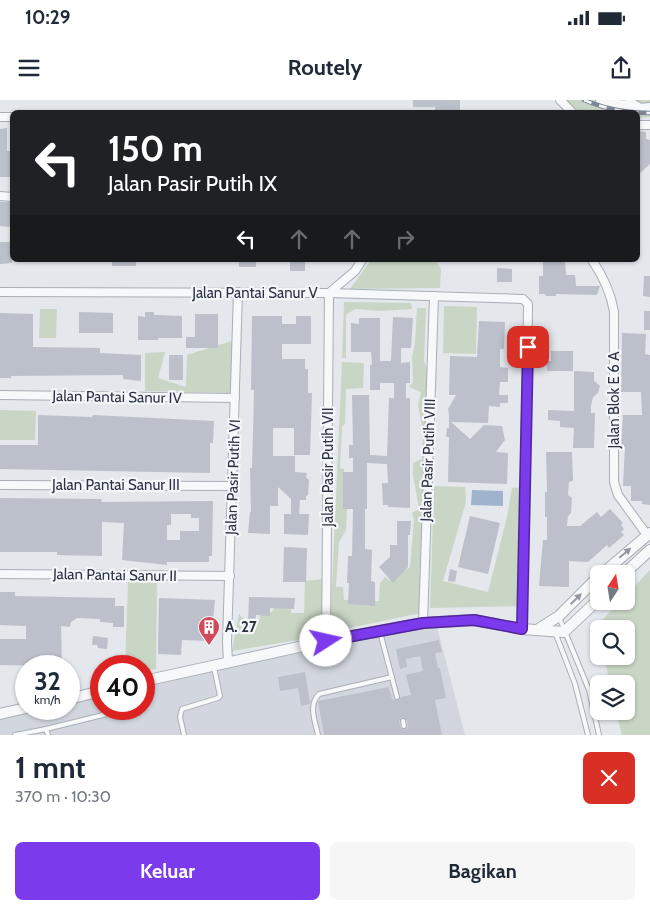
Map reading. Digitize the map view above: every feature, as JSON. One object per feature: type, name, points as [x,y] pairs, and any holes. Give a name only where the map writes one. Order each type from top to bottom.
[{"type":"street","points":[[560,100],[570,110]]},
{"type":"street","points":[[602,100],[619,105],[631,103],[640,108],[650,108]]},
{"type":"street","points":[[329,294],[355,271],[361,262]]},
{"type":"street","name":"Jalan Blok E 6 A","points":[[593,262],[611,296],[614,312],[614,482],[618,494],[649,534]]},
{"type":"street","name":"Jalan Pantai Sanur V","points":[[0,292],[238,292],[523,299],[528,304],[528,308],[522,629]]},
{"type":"street","name":"Jalan Pasir Putih VI","points":[[228,662],[227,641],[238,292]]},
{"type":"street","name":"Jalan Pasir Putih VII","points":[[326,641],[329,294]]},
{"type":"street","name":"Jalan Pasir Putih VIII","points":[[423,623],[434,296]]},
{"type":"street","name":"Jalan Pantai Sanur IV","points":[[0,395],[235,398]]},
{"type":"street","name":"Jalan Pantai Sanur III","points":[[0,484],[232,486]]},
{"type":"street","points":[[613,565],[649,534]]},
{"type":"street","points":[[634,565],[650,550]]},
{"type":"street","name":"Jalan Pantai Sanur II","points":[[0,574],[230,576]]},
{"type":"street","points":[[537,630],[555,618],[590,585]]},
{"type":"street","points":[[155,678],[326,641],[423,623],[474,620],[522,629],[559,632],[590,606]]},
{"type":"street","points":[[0,714],[15,711]]},
{"type":"lane","points":[[555,618],[588,735]]},
{"type":"lane","points":[[555,618],[559,632],[590,690],[599,735]]},
{"type":"lane","points":[[380,632],[397,697]]},
{"type":"lane","points":[[184,735],[180,717],[182,710],[220,696],[213,665]]},
{"type":"lane","points":[[318,735],[312,708],[313,702],[319,694],[392,677]]},
{"type":"lane","points":[[14,735],[90,718]]},
{"type":"lane","points":[[46,728],[48,735]]},
{"type":"shaded area","points":[[436,623],[465,735],[0,735],[0,714],[15,711],[15,720],[80,720],[80,696],[90,694],[90,720],[155,720],[155,679]]},
{"type":"green space","points":[[564,100],[650,100],[650,117],[640,118],[640,110],[576,110]]},
{"type":"green space","points":[[370,262],[437,262],[441,269],[440,288],[350,289]]},
{"type":"green space","points":[[344,302],[411,303],[412,309],[379,311],[355,309],[346,315],[346,358],[342,358]]},
{"type":"green space","points":[[444,306],[477,307],[476,354],[443,353]]},
{"type":"green space","points":[[417,308],[426,308],[424,361],[427,369],[421,613],[330,632],[342,362],[364,363],[363,388],[346,389],[345,424],[342,427],[340,468],[344,469],[344,502],[347,509],[346,530],[339,542],[336,587],[343,587],[344,600],[379,601],[380,583],[385,577],[390,581],[410,567],[414,520],[412,513],[419,509],[413,475],[413,463],[422,459],[423,432],[418,405],[421,392],[409,387],[413,382],[412,357],[415,343]]},
{"type":"green space","points":[[40,309],[57,309],[56,338],[39,338]]},
{"type":"green space","points":[[232,341],[230,393],[145,391],[145,353],[165,352],[158,378],[186,387],[187,355]]},
{"type":"green space","points":[[0,410],[36,411],[35,440],[0,440]]},
{"type":"green space","points":[[434,486],[465,487],[466,502],[443,581],[488,592],[507,517],[512,488],[523,487],[527,606],[430,608]]},
{"type":"green space","points":[[650,570],[650,735],[622,735],[618,720],[635,720],[635,675],[608,675],[606,665],[635,665],[635,620],[603,620],[612,610],[635,610],[635,586]]},
{"type":"green space","points":[[324,579],[323,636],[232,651],[239,614],[251,627],[259,621],[261,612],[272,612],[276,605],[291,605],[291,613],[304,613],[305,581]]},
{"type":"green space","points":[[128,582],[157,582],[156,669],[155,655],[125,655]]},
{"type":"water","points":[[472,490],[503,491],[503,506],[471,505]]},
{"type":"building","points":[[413,100],[460,100],[460,110],[435,110],[435,107],[413,107]]},
{"type":"building","points":[[7,128],[7,151],[10,151],[10,177],[0,177],[0,129]]},
{"type":"building","points":[[640,131],[646,132],[646,139],[650,140],[650,164],[640,173]]},
{"type":"building","points":[[0,202],[10,202],[10,227],[0,226]]},
{"type":"building","points":[[0,242],[10,242],[10,262],[12,263],[0,264]]},
{"type":"building","points":[[112,262],[136,262],[136,266],[112,266]]},
{"type":"building","points":[[239,262],[256,262],[256,267],[239,267]]},
{"type":"building","points":[[290,262],[305,262],[305,271],[290,271]]},
{"type":"building","points":[[543,262],[565,262],[566,275],[575,275],[576,286],[600,286],[597,295],[556,294],[556,296],[546,296],[545,294],[539,294],[539,276],[543,276]]},
{"type":"building","points":[[497,268],[512,269],[512,282],[497,282]]},
{"type":"building","points":[[644,276],[650,276],[650,297],[643,296]]},
{"type":"building","points":[[644,311],[650,311],[650,330],[644,330]]},
{"type":"building","points":[[79,312],[113,313],[113,333],[79,333]]},
{"type":"building","points":[[145,312],[154,312],[154,315],[182,316],[182,338],[138,340],[138,316],[145,317]]},
{"type":"building","points":[[0,313],[33,314],[33,347],[100,348],[100,353],[141,355],[141,381],[123,379],[123,375],[11,376],[11,378],[0,378]]},
{"type":"building","points":[[195,314],[218,314],[218,348],[186,348],[186,337],[195,337]]},
{"type":"building","points":[[252,316],[282,316],[282,324],[296,324],[296,316],[311,316],[311,344],[282,344],[282,359],[305,359],[305,369],[308,369],[308,393],[312,393],[310,455],[294,455],[294,428],[273,428],[273,456],[295,456],[295,472],[307,473],[306,477],[309,480],[308,495],[306,500],[300,500],[299,514],[309,514],[308,535],[284,534],[284,514],[291,514],[291,499],[278,487],[278,506],[270,506],[270,534],[248,533],[251,512],[250,468],[252,468],[254,390],[251,390]]},
{"type":"building","points":[[393,317],[413,318],[411,348],[401,348],[401,363],[410,362],[410,383],[406,383],[406,398],[410,398],[410,508],[383,505],[382,483],[388,483],[387,464],[367,463],[365,549],[372,550],[371,581],[375,582],[375,606],[348,604],[348,556],[352,556],[353,509],[343,509],[343,472],[353,472],[353,458],[349,458],[349,445],[353,445],[352,395],[369,395],[370,455],[387,456],[389,398],[394,398],[394,383],[380,383],[380,390],[370,390],[371,352],[351,352],[351,323],[359,324],[359,318],[380,318],[380,361],[391,361]]},
{"type":"building","points":[[479,321],[505,322],[504,349],[500,349],[500,367],[508,368],[508,382],[500,382],[499,395],[508,395],[508,403],[500,403],[500,407],[489,406],[488,423],[451,422],[470,439],[484,425],[502,426],[505,440],[496,452],[508,453],[507,484],[448,482],[449,437],[446,437],[447,428],[449,428],[448,409],[456,395],[449,395],[450,356],[477,357]]},
{"type":"building","points":[[622,333],[646,334],[645,354],[650,355],[650,505],[642,504],[642,501],[631,501],[631,486],[623,486],[625,447],[621,447],[623,415],[642,415],[641,392],[621,392]]},
{"type":"building","points":[[551,351],[573,351],[573,371],[547,371],[547,361],[551,361]]},
{"type":"building","points":[[169,355],[183,355],[183,380],[169,380]]},
{"type":"building","points":[[574,371],[594,372],[594,381],[600,386],[598,393],[593,397],[591,406],[591,413],[595,413],[594,448],[573,448],[574,428],[560,427],[560,421],[548,420],[548,410],[574,411]]},
{"type":"building","points":[[38,415],[92,417],[93,415],[214,421],[213,443],[210,443],[210,473],[0,469],[0,445],[38,445]]},
{"type":"building","points":[[546,452],[572,452],[573,481],[569,482],[568,495],[572,498],[571,513],[568,516],[567,526],[580,526],[597,512],[601,517],[610,509],[623,523],[621,525],[624,529],[621,532],[624,535],[609,548],[607,545],[588,562],[569,561],[569,587],[539,586],[543,540],[547,540],[547,517],[545,517],[545,492],[547,492]]},
{"type":"building","points":[[0,498],[102,499],[101,502],[213,501],[212,556],[209,556],[209,562],[167,562],[167,565],[122,560],[124,523],[102,522],[102,556],[57,555],[57,552],[0,552]],"holes":[[[171,514],[191,514],[191,518],[199,518],[199,531],[180,531],[180,540],[167,540],[167,525],[171,525]]]},
{"type":"building","points":[[470,516],[500,523],[488,574],[458,567]]},
{"type":"building","points":[[397,521],[411,521],[410,535],[408,535],[408,567],[393,583],[379,567],[390,557],[390,545],[397,545]]},
{"type":"building","points":[[284,547],[307,548],[306,582],[283,582]]},
{"type":"building","points":[[450,569],[457,571],[455,582],[448,581]]},
{"type":"building","points":[[0,592],[15,592],[15,596],[115,598],[115,606],[124,606],[124,627],[113,627],[113,623],[100,622],[100,619],[77,618],[71,622],[70,627],[61,626],[62,655],[15,655],[15,665],[0,665],[0,639],[26,639],[26,626],[0,625]]},
{"type":"building","points":[[249,597],[295,598],[294,609],[270,608],[270,616],[256,615],[255,626],[250,628],[248,624]]},
{"type":"building","points":[[159,598],[215,600],[212,631],[204,633],[209,641],[182,640],[181,655],[158,654]]},
{"type":"building","points":[[93,636],[108,638],[107,649],[92,645]]},
{"type":"building","points":[[439,640],[442,652],[435,653],[446,698],[435,700],[442,735],[324,735],[318,701],[389,687],[392,699],[399,700],[401,697],[411,695],[406,675],[423,671],[420,656],[406,659],[407,667],[400,669],[396,649]],"holes":[[[402,717],[407,720],[408,727],[405,730],[400,727],[399,720]]]},
{"type":"building","points":[[305,672],[310,704],[301,706],[298,688],[280,691],[278,677]]},
{"type":"railway","points":[[584,100],[617,110]]},
{"type":"railway","points":[[640,112],[650,113]]},
{"type":"place","name":"A. 27","points":[[209,646]]},
{"type":"route","points":[[326,641],[423,623],[474,620],[522,629],[528,347]]}]
